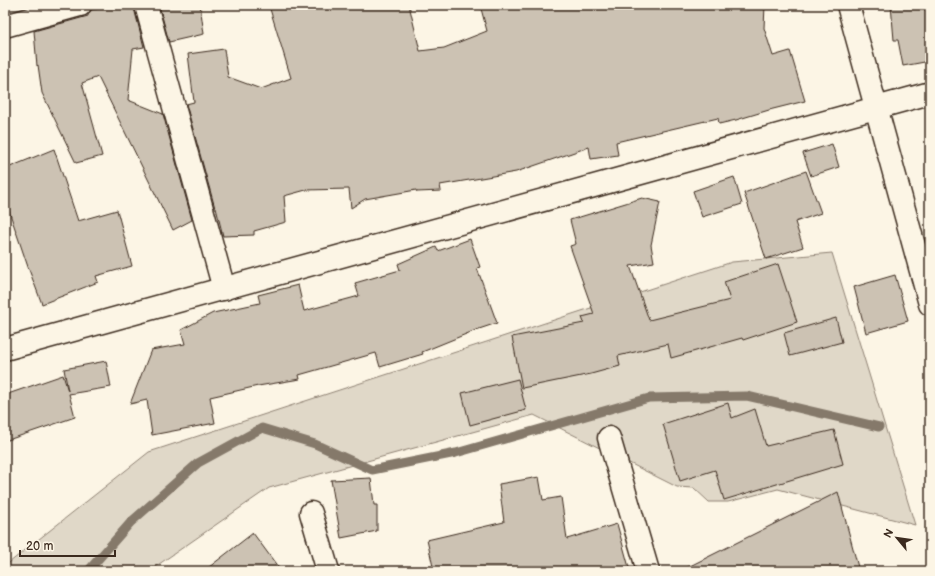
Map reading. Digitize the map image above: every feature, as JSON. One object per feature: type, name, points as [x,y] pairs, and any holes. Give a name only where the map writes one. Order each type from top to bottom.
[{"type":"street","points":[[5,26],[80,5]]},
{"type":"street","points":[[146,5],[224,289]]},
{"type":"street","points":[[848,5],[875,108],[930,304]]},
{"type":"street","points":[[5,349],[930,93]]},
{"type":"street","points":[[609,438],[648,571]]},
{"type":"street","points":[[311,513],[328,571]]},
{"type":"shaded area","points":[[832,253],[915,525],[778,489],[728,502],[709,502],[694,488],[677,487],[534,415],[269,488],[149,571],[5,571],[5,566],[149,452],[732,262]]},
{"type":"building","points":[[115,5],[134,5],[144,47],[133,49],[128,100],[163,114],[192,220],[173,230],[98,77],[82,83],[102,156],[76,163],[42,93],[38,65],[37,66],[34,31],[88,16],[91,10]]},
{"type":"building","points":[[159,5],[200,5],[204,34],[169,42]]},
{"type":"building","points":[[296,5],[409,5],[420,51],[444,48],[487,31],[480,5],[765,5],[764,28],[773,56],[790,51],[805,101],[719,124],[718,118],[616,142],[618,155],[591,159],[589,147],[516,172],[440,185],[441,191],[417,192],[416,190],[365,199],[351,208],[349,189],[306,190],[284,196],[286,222],[254,231],[254,235],[223,236],[186,104],[194,102],[188,54],[224,49],[228,77],[261,89],[291,78],[270,9]]},
{"type":"building","points":[[891,5],[930,5],[930,61],[903,66],[898,40],[894,40]]},
{"type":"building","points":[[832,144],[839,167],[811,176],[803,153]]},
{"type":"building","points":[[54,149],[78,221],[117,210],[132,266],[96,276],[98,282],[42,304],[5,199],[5,169]]},
{"type":"building","points":[[806,171],[821,213],[795,222],[803,247],[766,259],[744,193]]},
{"type":"building","points":[[734,177],[742,204],[702,217],[693,191]]},
{"type":"building","points":[[642,198],[660,202],[651,245],[654,262],[630,266],[649,320],[730,300],[724,282],[778,264],[797,322],[743,340],[742,338],[671,358],[668,344],[618,356],[620,366],[591,374],[522,388],[512,337],[584,323],[582,317],[594,314],[570,246],[576,244],[570,220]]},
{"type":"building","points":[[470,239],[480,267],[477,268],[497,323],[422,352],[423,354],[380,367],[376,353],[299,375],[300,379],[258,386],[210,397],[215,423],[152,435],[147,400],[130,404],[151,350],[185,344],[181,330],[213,313],[260,303],[258,295],[298,285],[304,311],[359,296],[355,283],[400,270],[398,264],[436,247],[438,251]]},
{"type":"building","points":[[895,275],[908,321],[866,333],[854,287]]},
{"type":"building","points":[[836,318],[842,342],[790,356],[784,333]]},
{"type":"building","points":[[106,361],[111,387],[69,394],[75,417],[5,441],[5,395],[63,375],[68,391],[64,369]]},
{"type":"building","points":[[518,379],[526,410],[470,425],[462,393]]},
{"type":"building","points":[[728,403],[732,418],[755,409],[766,446],[834,430],[843,464],[724,500],[715,470],[680,481],[663,424]]},
{"type":"building","points":[[539,477],[543,500],[561,497],[567,539],[617,524],[630,571],[434,571],[427,540],[504,522],[499,484]]},
{"type":"building","points":[[371,478],[374,505],[377,505],[377,531],[341,538],[331,480]]},
{"type":"building","points":[[838,492],[859,571],[680,571]]},
{"type":"building","points":[[253,533],[281,571],[204,571]]},
{"type":"waterway","points":[[88,571],[131,522],[198,463],[262,428],[315,444],[372,470],[456,453],[649,398],[747,396],[879,427]]}]
